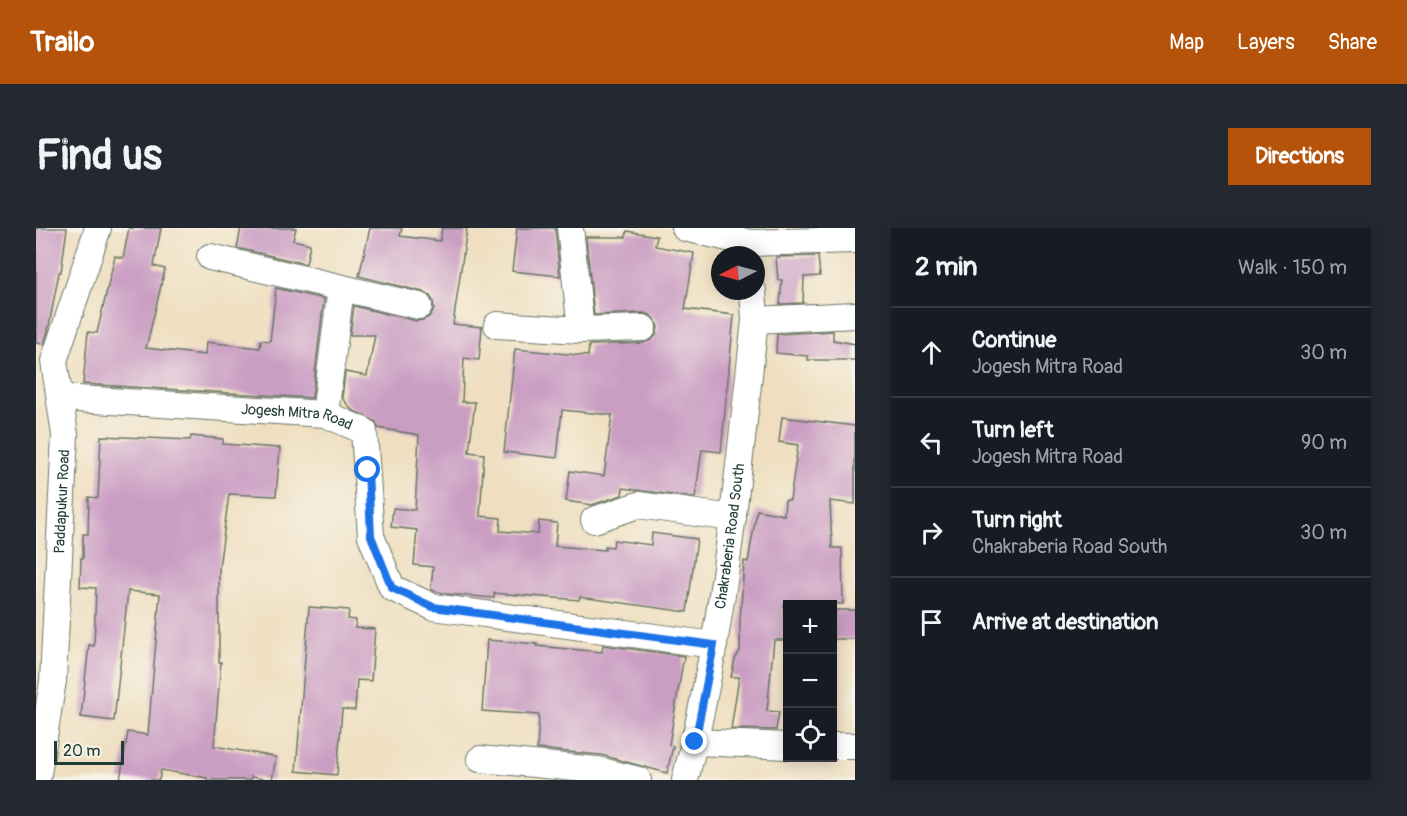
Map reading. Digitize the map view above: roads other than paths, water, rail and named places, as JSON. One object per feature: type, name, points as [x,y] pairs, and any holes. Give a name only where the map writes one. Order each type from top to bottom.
[{"type":"street","name":"Paddapukur Road","points":[[37,780],[39,750],[53,681],[65,435],[54,361],[98,228]]},
{"type":"street","points":[[570,228],[581,330]]},
{"type":"street","points":[[685,228],[750,242],[855,240]]},
{"type":"street","points":[[210,257],[418,306]]},
{"type":"street","points":[[325,414],[340,288]]},
{"type":"street","name":"Chakraberia Road South","points":[[685,780],[714,645],[733,518],[754,320],[753,300]]},
{"type":"street","points":[[754,320],[855,315]]},
{"type":"street","points":[[497,325],[581,330],[643,328]]},
{"type":"street","name":"Jogesh Mitra Road","points":[[61,398],[325,414],[364,431],[371,536],[392,588],[433,607],[714,645]]},
{"type":"street","points":[[594,520],[638,505],[733,518]]},
{"type":"street","points":[[695,742],[783,746]]},
{"type":"street","points":[[837,746],[855,746]]},
{"type":"street","points":[[480,759],[597,770],[638,780]]}]
